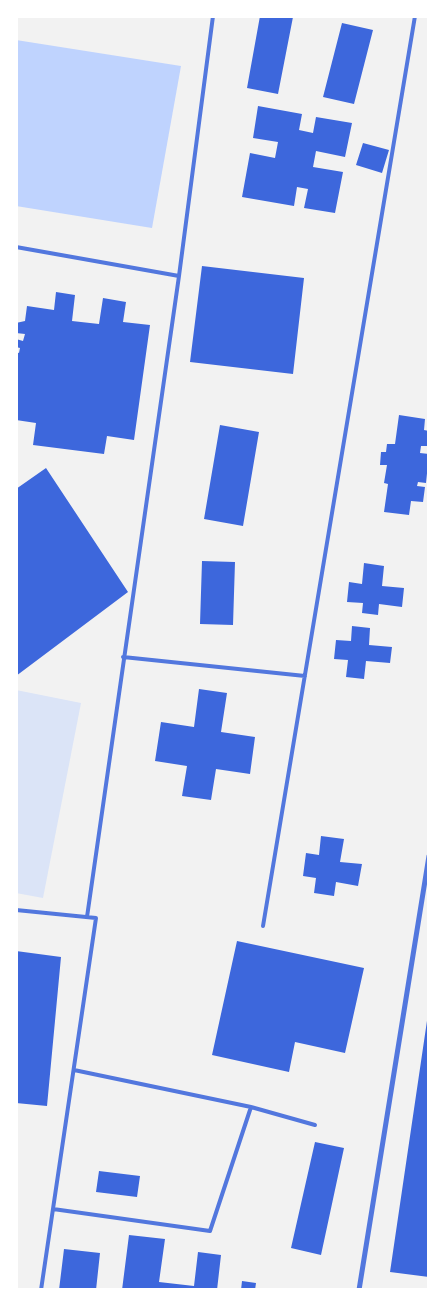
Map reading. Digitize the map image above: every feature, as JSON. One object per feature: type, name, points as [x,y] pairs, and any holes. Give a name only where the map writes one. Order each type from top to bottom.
[{"type":"street","points":[[359,1290],[429,856]]},
{"type":"lane","points":[[87,917],[179,276],[213,16]]},
{"type":"lane","points":[[263,926],[415,16]]},
{"type":"lane","points":[[16,247],[179,276]]},
{"type":"lane","points":[[123,657],[305,676]]},
{"type":"lane","points":[[16,910],[96,918],[41,1290]]},
{"type":"lane","points":[[74,1070],[251,1107],[315,1125]]},
{"type":"lane","points":[[53,1209],[210,1230],[251,1107]]},
{"type":"shaded area","points":[[16,690],[81,703],[43,898],[16,893]]},
{"type":"water","points":[[16,40],[181,66],[152,228],[16,206]]},
{"type":"building","points":[[260,16],[293,17],[278,94],[247,88]]},
{"type":"building","points":[[342,23],[373,30],[354,104],[323,97]]},
{"type":"building","points":[[258,106],[302,114],[299,130],[313,133],[316,117],[352,123],[345,157],[316,151],[313,167],[343,172],[335,213],[304,208],[308,189],[297,187],[294,206],[242,197],[250,153],[275,158],[278,142],[253,138]]},
{"type":"building","points":[[363,143],[389,150],[382,173],[356,165]]},
{"type":"building","points":[[202,266],[304,278],[293,374],[190,362]]},
{"type":"building","points":[[56,292],[75,295],[72,321],[99,324],[103,298],[126,302],[123,322],[150,325],[134,440],[107,436],[104,454],[33,445],[36,423],[16,420],[16,352],[19,353],[20,348],[16,347],[16,339],[23,341],[25,334],[16,333],[16,323],[25,321],[27,306],[54,310]]},
{"type":"building","points":[[399,415],[425,419],[424,430],[429,431],[428,446],[421,446],[420,453],[429,454],[426,483],[418,482],[417,486],[425,487],[423,502],[411,501],[409,515],[384,512],[388,484],[384,483],[387,465],[380,465],[381,452],[386,452],[387,444],[395,444]]},
{"type":"building","points":[[220,425],[259,432],[243,526],[204,519]]},
{"type":"building","points":[[46,468],[128,592],[16,676],[16,489]]},
{"type":"building","points":[[202,561],[235,562],[233,625],[200,624]]},
{"type":"building","points":[[364,563],[384,566],[382,586],[404,588],[402,607],[379,604],[378,615],[362,613],[363,603],[347,602],[349,582],[362,584]]},
{"type":"building","points":[[352,626],[370,628],[369,645],[392,647],[390,663],[366,661],[364,679],[346,677],[348,660],[334,659],[336,640],[351,641]]},
{"type":"building","points":[[199,689],[227,693],[221,732],[255,737],[250,774],[216,769],[211,800],[182,796],[187,766],[155,761],[161,722],[194,727]]},
{"type":"building","points":[[321,836],[344,839],[340,862],[362,864],[358,886],[336,882],[334,896],[314,893],[316,878],[303,876],[306,853],[319,855]]},
{"type":"building","points":[[237,941],[364,968],[345,1053],[295,1042],[289,1072],[212,1055]]},
{"type":"building","points":[[16,951],[61,957],[47,1106],[16,1103]]},
{"type":"building","points":[[429,1014],[429,1277],[390,1272]]},
{"type":"building","points":[[315,1142],[344,1148],[321,1255],[291,1248]]},
{"type":"building","points":[[99,1171],[140,1176],[137,1197],[96,1192]]},
{"type":"building","points":[[129,1235],[165,1239],[159,1282],[194,1286],[198,1252],[221,1255],[217,1290],[122,1290]]},
{"type":"building","points":[[64,1249],[100,1253],[96,1290],[59,1290]]},
{"type":"building","points":[[242,1281],[256,1283],[255,1290],[241,1290]]}]
